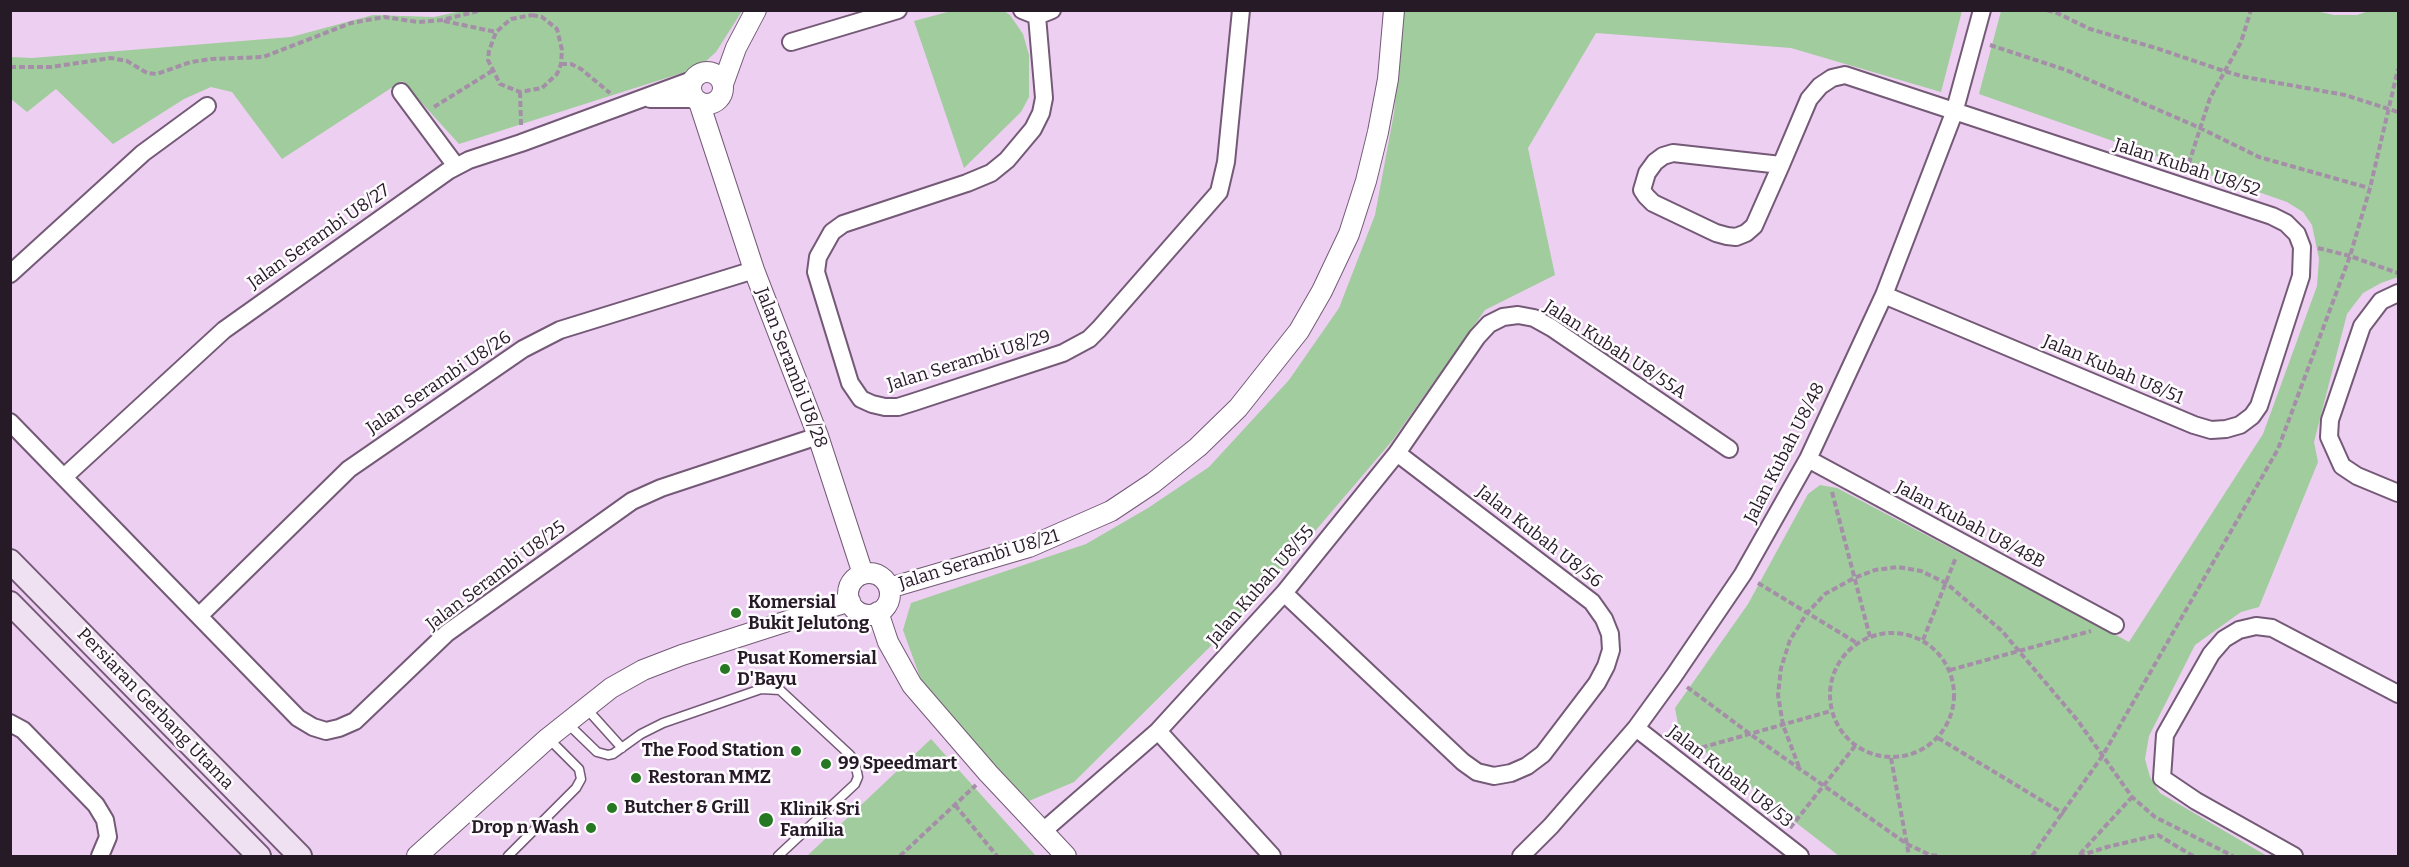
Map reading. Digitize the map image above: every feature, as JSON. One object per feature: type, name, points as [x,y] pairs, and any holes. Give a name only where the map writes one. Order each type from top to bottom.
[{"type":"main road","name":"Persiaran Gerbang Utama","points":[[10,561],[300,856]]},
{"type":"main road","name":"Persiaran Gerbang Utama","points":[[10,603],[259,856]]},
{"type":"street","points":[[706,89],[736,48],[756,10]]},
{"type":"street","points":[[791,42],[898,10]]},
{"type":"street","name":"Jalan Serambi U8/29","points":[[1037,12],[1043,74],[1042,106],[1033,129],[1007,160],[991,173],[968,183],[843,224],[832,232],[818,257],[816,272],[850,382],[861,399],[872,404],[892,407],[914,402],[1063,353],[1089,339],[1099,329],[1219,192],[1226,162],[1241,10]]},
{"type":"street","name":"Jalan Serambi U8/21","points":[[889,588],[1029,547],[1111,511],[1153,483],[1198,447],[1238,408],[1272,369],[1299,331],[1322,291],[1349,234],[1366,181],[1378,132],[1388,79],[1394,10]]},
{"type":"street","name":"Jalan Kubah U8/48","points":[[1521,856],[1551,826],[1636,728],[1673,677],[1743,574],[1808,459],[1884,295],[1954,113],[1982,10]]},
{"type":"street","name":"Jalan Kubah U8/52","points":[[1782,165],[1673,153],[1662,156],[1655,162],[1647,173],[1642,189],[1653,203],[1716,233],[1737,237],[1746,233],[1754,226],[1782,165],[1809,99],[1820,86],[1832,78],[1845,75],[1862,79],[1954,113],[2272,216],[2286,223],[2297,234],[2302,247]]},
{"type":"street","name":"Jalan Serambi U8/27","points":[[64,477],[224,330],[414,193],[456,166],[494,150],[521,143],[633,102],[706,89]]},
{"type":"street","name":"Jalan Serambi U8/28","points":[[706,89],[718,162],[754,270],[818,436],[863,574]]},
{"type":"street","points":[[401,92],[456,166]]},
{"type":"street","points":[[10,274],[143,153],[207,106]]},
{"type":"street","name":"Jalan Kubah U8/51","points":[[1884,295],[2194,425],[2211,430],[2226,429],[2240,425],[2252,416],[2259,406],[2301,276],[2302,247]]},
{"type":"street","name":"Jalan Serambi U8/26","points":[[199,616],[349,469],[523,349],[560,330],[754,270]]},
{"type":"street","points":[[2398,293],[2381,301],[2362,326],[2330,420],[2329,437],[2342,466],[2357,476],[2398,493]]},
{"type":"street","name":"Jalan Kubah U8/55A","points":[[1477,337],[1489,324],[1503,317],[1518,315],[1534,318],[1730,449]]},
{"type":"street","name":"Jalan Kubah U8/55","points":[[1042,832],[1158,731],[1284,593],[1397,453],[1477,337]]},
{"type":"street","name":"Jalan Serambi U8/25","points":[[10,422],[298,718],[313,727],[326,730],[339,728],[355,721],[447,633],[632,501],[661,488],[818,436]]},
{"type":"street","name":"Jalan Kubah U8/56","points":[[1284,593],[1463,762],[1477,772],[1494,776],[1511,773],[1527,766],[1543,754],[1597,683],[1606,666],[1611,650],[1610,634],[1604,619],[1592,602],[1397,453]]},
{"type":"street","name":"Jalan Kubah U8/48B","points":[[1808,459],[2115,625]]},
{"type":"street","points":[[863,574],[876,574],[882,577],[889,588],[888,602],[878,612],[865,614],[853,607],[850,601],[849,588],[852,582],[863,574]]},
{"type":"street","points":[[417,856],[548,738],[610,688],[662,662],[850,601]]},
{"type":"street","points":[[878,612],[888,642],[912,685],[988,773],[1066,856]]},
{"type":"street","points":[[2294,856],[2196,801],[2162,778],[2165,735],[2211,654],[2224,639],[2239,630],[2256,626],[2272,628],[2398,694]]},
{"type":"street","points":[[10,723],[23,730],[96,805],[105,820],[108,837],[100,856]]},
{"type":"street","name":"Jalan Kubah U8/53","points":[[1636,728],[1800,856]]},
{"type":"street","points":[[1158,731],[1272,856]]},
{"type":"lane","points":[[567,722],[602,755],[613,754],[641,734],[663,723],[761,689],[780,690],[850,755],[855,762],[858,777],[855,784],[778,856]]},
{"type":"lane","points":[[585,706],[622,748]]},
{"type":"lane","points":[[508,856],[576,788],[581,779],[579,769],[548,738]]},
{"type":"path","points":[[10,67],[51,67],[111,58],[127,61],[147,73],[157,74],[201,60],[263,57],[351,23],[384,17],[418,22],[442,20],[482,10]]},
{"type":"path","points":[[2047,10],[2090,29],[2157,48],[2224,71],[2345,95],[2398,112]]},
{"type":"path","points":[[2181,187],[2210,98],[2241,42],[2251,10]]},
{"type":"path","points":[[522,16],[542,16],[557,29],[562,50],[561,64],[557,74],[542,88],[520,92],[500,84],[488,60],[496,32],[511,20],[522,16]]},
{"type":"path","points":[[442,20],[496,32]]},
{"type":"path","points":[[1975,40],[2066,70],[2199,127],[2259,157],[2370,188]]},
{"type":"path","points":[[561,64],[571,64],[581,69],[633,102]]},
{"type":"path","points":[[2032,856],[2064,814],[2103,755],[2278,448],[2350,256],[2370,188],[2398,69]]},
{"type":"path","points":[[419,116],[492,71]]},
{"type":"path","points":[[520,92],[521,143]]},
{"type":"path","points":[[2302,247],[2316,247],[2350,256],[2398,273]]},
{"type":"path","points":[[1826,469],[1870,637]]},
{"type":"path","points":[[1923,640],[1962,543]]},
{"type":"path","points":[[1799,767],[1783,725],[1778,695],[1781,668],[1790,640],[1807,613],[1825,594],[1854,578],[1875,570],[1898,567],[1921,571],[1946,583],[2001,631],[2052,689],[2132,797],[2154,817],[2233,856]]},
{"type":"path","points":[[1743,574],[1857,643]]},
{"type":"path","points":[[1950,670],[2115,625]]},
{"type":"path","points":[[1888,632],[1906,634],[1923,640],[1934,648],[1950,670],[1955,687],[1954,706],[1948,723],[1938,738],[1924,749],[1909,756],[1879,757],[1856,746],[1840,731],[1831,711],[1829,692],[1833,673],[1843,656],[1857,643],[1870,637],[1888,632]]},
{"type":"path","points":[[1673,677],[1907,844],[1930,855],[1939,856]]},
{"type":"path","points":[[1672,756],[1831,711]]},
{"type":"path","points":[[1938,738],[2064,814]]},
{"type":"path","points":[[1780,841],[1856,746]]},
{"type":"path","points":[[1891,758],[1909,856]]},
{"type":"path","points":[[900,856],[988,773]]},
{"type":"path","points":[[2078,856],[2132,797]]},
{"type":"path","points":[[955,805],[997,856]]},
{"type":"path","points":[[2078,856],[2158,835],[2192,856]]},
{"type":"green space","points":[[466,10],[742,11],[716,52],[705,62],[682,73],[459,144],[402,81],[282,159],[232,92],[211,87],[184,99],[113,144],[56,89],[27,112],[11,99],[11,57],[32,58],[291,37],[373,15],[434,17]]},
{"type":"green space","points":[[955,10],[1004,11],[1010,15],[1023,34],[1029,55],[1029,97],[1021,112],[964,168],[914,21]]},
{"type":"green space","points":[[2311,10],[2334,15],[2357,15],[2369,11],[2398,11],[2398,277],[2363,293],[2347,314],[2314,442],[2318,462],[2259,607],[2241,612],[2195,645],[2149,736],[2145,759],[2150,777],[2160,793],[2267,856],[1839,856],[1687,738],[1679,729],[1675,708],[1748,604],[1808,494],[1820,485],[1837,488],[2129,642],[2263,434],[2317,286],[2319,259],[2312,225],[2303,212],[2287,202],[1979,94],[2001,11]]},
{"type":"green space","points":[[1403,11],[1962,11],[1941,92],[1791,48],[1596,33],[1528,148],[1555,275],[1485,310],[1392,441],[1252,605],[1074,782],[1029,801],[925,691],[903,630],[911,603],[1086,544],[1148,508],[1209,467],[1289,380],[1339,308],[1375,215],[1394,113]]},
{"type":"green space","points":[[931,739],[1036,856],[807,856]]},
{"type":"place","name":"Komersial Bukit Jelutong","points":[[736,613]]},
{"type":"place","name":"Pusat Komersial D'Bayu","points":[[725,669]]},
{"type":"place","name":"The Food Station","points":[[796,751]]},
{"type":"place","name":"99 Speedmart","points":[[826,764]]},
{"type":"place","name":"Restoran MMZ","points":[[636,778]]},
{"type":"place","name":"Butcher & Grill","points":[[612,808]]},
{"type":"place","name":"Klinik Sri Familia","points":[[766,820]]},
{"type":"place","name":"Drop n Wash","points":[[591,828]]}]
